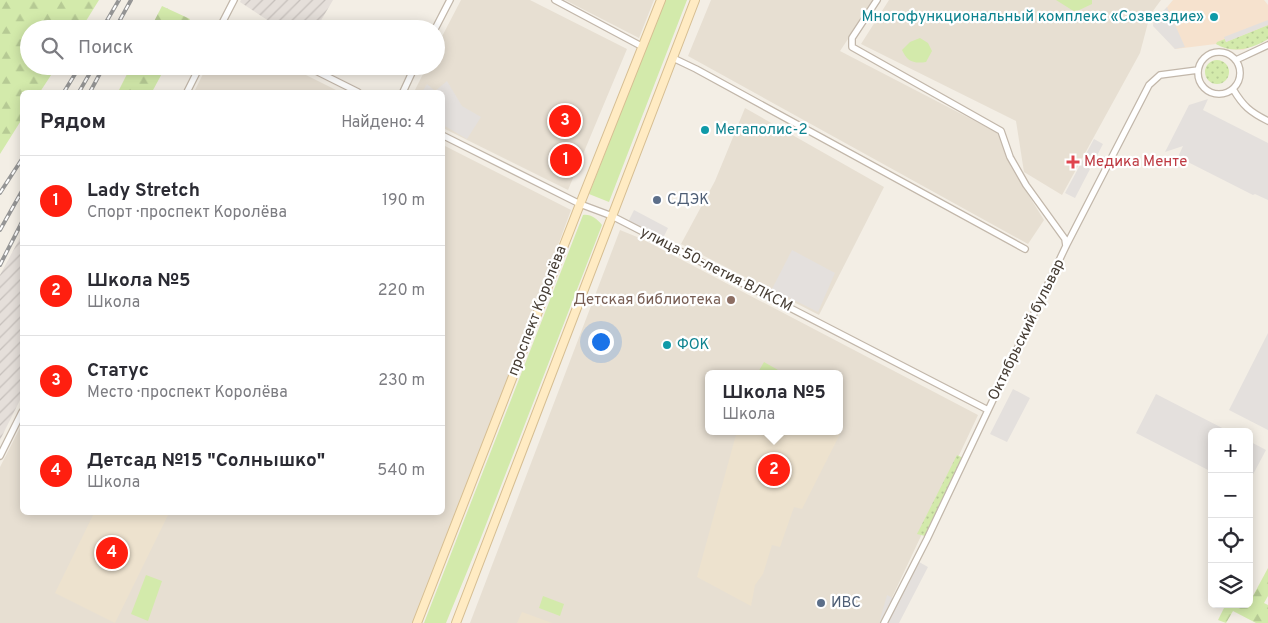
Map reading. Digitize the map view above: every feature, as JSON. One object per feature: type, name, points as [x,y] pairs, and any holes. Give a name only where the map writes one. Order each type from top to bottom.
[{"type":"main road","name":"проспект Королёва","points":[[417,623],[580,204],[662,0]]},
{"type":"main road","points":[[456,623],[695,0]]},
{"type":"street","points":[[223,20],[234,0]]},
{"type":"street","points":[[440,20],[450,0]]},
{"type":"street","points":[[554,0],[643,47]]},
{"type":"street","points":[[877,0],[852,38],[852,47],[1001,131],[1010,157],[1026,185],[1065,239],[1066,246]]},
{"type":"street","points":[[1236,60],[1268,45]]},
{"type":"street","points":[[1214,52],[1221,52],[1230,54],[1236,60],[1240,78],[1233,89],[1226,93],[1218,94],[1210,92],[1202,86],[1198,70],[1206,56],[1214,52]]},
{"type":"street","points":[[672,58],[696,69],[1025,249]]},
{"type":"street","name":"Октябрьский бульвар","points":[[884,623],[927,539],[1066,246],[1149,84],[1160,75],[1198,70]]},
{"type":"street","points":[[187,90],[195,75]]},
{"type":"street","points":[[324,75],[354,90]]},
{"type":"street","points":[[404,90],[411,75]]},
{"type":"street","points":[[1233,89],[1242,103],[1252,113],[1268,121]]},
{"type":"street","name":"улица 50-летия ВЛКСМ","points":[[445,136],[580,204],[612,216],[988,410]]},
{"type":"street","points":[[0,456],[20,416]]},
{"type":"shaded area","points":[[241,0],[333,0],[321,20],[267,20],[240,2]]},
{"type":"shaded area","points":[[461,0],[530,0],[627,49],[568,190],[445,129],[445,90],[415,90],[422,75],[445,75],[445,31]]},
{"type":"shaded area","points":[[565,0],[654,0],[639,38]]},
{"type":"shaded area","points":[[711,0],[874,0],[840,51],[1000,134],[1011,167],[1044,220],[1028,244],[688,56]]},
{"type":"shaded area","points":[[889,0],[1161,0],[1150,15],[1140,53],[1062,195],[1024,172],[1016,121],[861,44]]},
{"type":"shaded area","points":[[1173,0],[1264,0],[1268,5],[1268,39],[1243,50],[1229,49],[1216,44],[1175,49],[1153,24]]},
{"type":"shaded area","points":[[1167,7],[1185,47],[1175,49],[1153,26],[1154,21]]},
{"type":"shaded area","points":[[1268,20],[1268,25],[1226,42],[1224,37]]},
{"type":"shaded area","points":[[202,75],[306,75],[336,90],[195,90]]},
{"type":"shaded area","points":[[447,81],[462,106],[481,117],[467,139],[445,126],[445,90],[436,90]]},
{"type":"shaded area","points":[[427,84],[434,90],[423,90]]},
{"type":"shaded area","points":[[1208,99],[1203,110],[1268,143],[1268,200],[1255,194],[1253,195],[1178,157],[1183,146],[1165,152],[1189,105]]},
{"type":"shaded area","points":[[745,108],[884,187],[819,315],[681,244],[715,181]]},
{"type":"shaded area","points":[[1094,139],[1103,144],[1075,198],[1065,193]]},
{"type":"shaded area","points":[[445,146],[571,210],[414,623],[0,623],[0,467],[20,428],[20,515],[445,515]]},
{"type":"shaded area","points":[[634,210],[668,228],[662,240],[628,222]]},
{"type":"shaded area","points":[[620,230],[642,239],[978,415],[880,623],[470,623]]},
{"type":"shaded area","points":[[20,238],[20,400],[0,440],[0,275]]},
{"type":"shaded area","points":[[792,250],[835,273],[818,312],[772,289]]},
{"type":"shaded area","points":[[1268,333],[1268,430],[1229,410]]},
{"type":"shaded area","points":[[1013,389],[1030,398],[1007,442],[990,434]]},
{"type":"shaded area","points":[[1156,394],[1222,428],[1208,428],[1208,470],[1136,433]]},
{"type":"shaded area","points":[[736,435],[839,435],[802,509],[794,507],[780,547],[772,545],[763,574],[755,585],[751,606],[697,577]]},
{"type":"shaded area","points":[[1253,443],[1266,450],[1253,474]]},
{"type":"shaded area","points":[[93,515],[168,515],[115,623],[55,593]]},
{"type":"shaded area","points":[[919,562],[928,567],[899,623],[886,623]]},
{"type":"shaded area","points":[[887,595],[893,598],[879,623]]},
{"type":"shaded area","points":[[522,612],[552,623],[517,623]]},
{"type":"green space","points":[[0,0],[99,0],[87,20],[20,20],[20,75],[51,75],[41,90],[20,90],[20,122],[0,154]]},
{"type":"green space","points":[[665,0],[687,0],[609,202],[589,194]]},
{"type":"green space","points":[[1056,0],[1092,0],[1092,4],[1075,12]]},
{"type":"green space","points":[[162,6],[190,19],[190,20],[155,20]]},
{"type":"green space","points":[[1268,25],[1268,39],[1249,48],[1229,49],[1216,44],[1225,39],[1226,42]]},
{"type":"green space","points":[[920,38],[928,43],[932,51],[926,62],[917,63],[906,57],[902,50],[910,42]]},
{"type":"green space","points":[[1212,60],[1222,60],[1229,67],[1229,77],[1222,84],[1212,84],[1205,77],[1205,67]]},
{"type":"green space","points":[[126,75],[161,75],[153,90],[119,90]]},
{"type":"green space","points":[[583,215],[594,217],[602,225],[480,540],[446,623],[424,623]]},
{"type":"green space","points":[[764,362],[778,370],[759,370]]},
{"type":"green space","points":[[957,455],[963,458],[925,536],[917,534]]},
{"type":"green space","points":[[1268,568],[1268,596],[1264,603],[1268,605],[1268,623],[1256,623],[1233,611],[1226,623],[1218,620],[1224,608],[1253,608],[1253,596]]},
{"type":"green space","points":[[146,575],[162,581],[148,621],[131,614]]},
{"type":"green space","points":[[543,596],[564,604],[560,616],[539,608]]},
{"type":"railway","points":[[107,20],[119,0]]},
{"type":"railway","points":[[120,20],[131,0]]},
{"type":"railway","points":[[65,90],[74,75]]},
{"type":"railway","points":[[80,90],[89,75]]},
{"type":"railway","points":[[91,90],[99,75]]},
{"type":"railway","points":[[0,193],[20,162]]},
{"type":"railway","points":[[0,230],[20,195]]},
{"type":"railway","points":[[0,265],[20,226]]},
{"type":"place","name":"Многофункциональный комплекс «Созвездие»","points":[[1214,17]]},
{"type":"place","name":"Статус","points":[[565,121]]},
{"type":"place","name":"Мегаполис-2","points":[[705,130]]},
{"type":"place","name":"Lady Stretch","points":[[566,160]]},
{"type":"place","name":"Медика Менте","points":[[1073,162]]},
{"type":"place","name":"СДЭК","points":[[657,200]]},
{"type":"place","name":"Детская библиотека","points":[[731,300]]},
{"type":"place","name":"ФОК","points":[[667,345]]},
{"type":"place","name":"Школа №5","points":[[774,470]]},
{"type":"place","name":"Детсад №15 \"Солнышко\"","points":[[112,553]]},
{"type":"place","name":"ИВС","points":[[821,603]]}]
